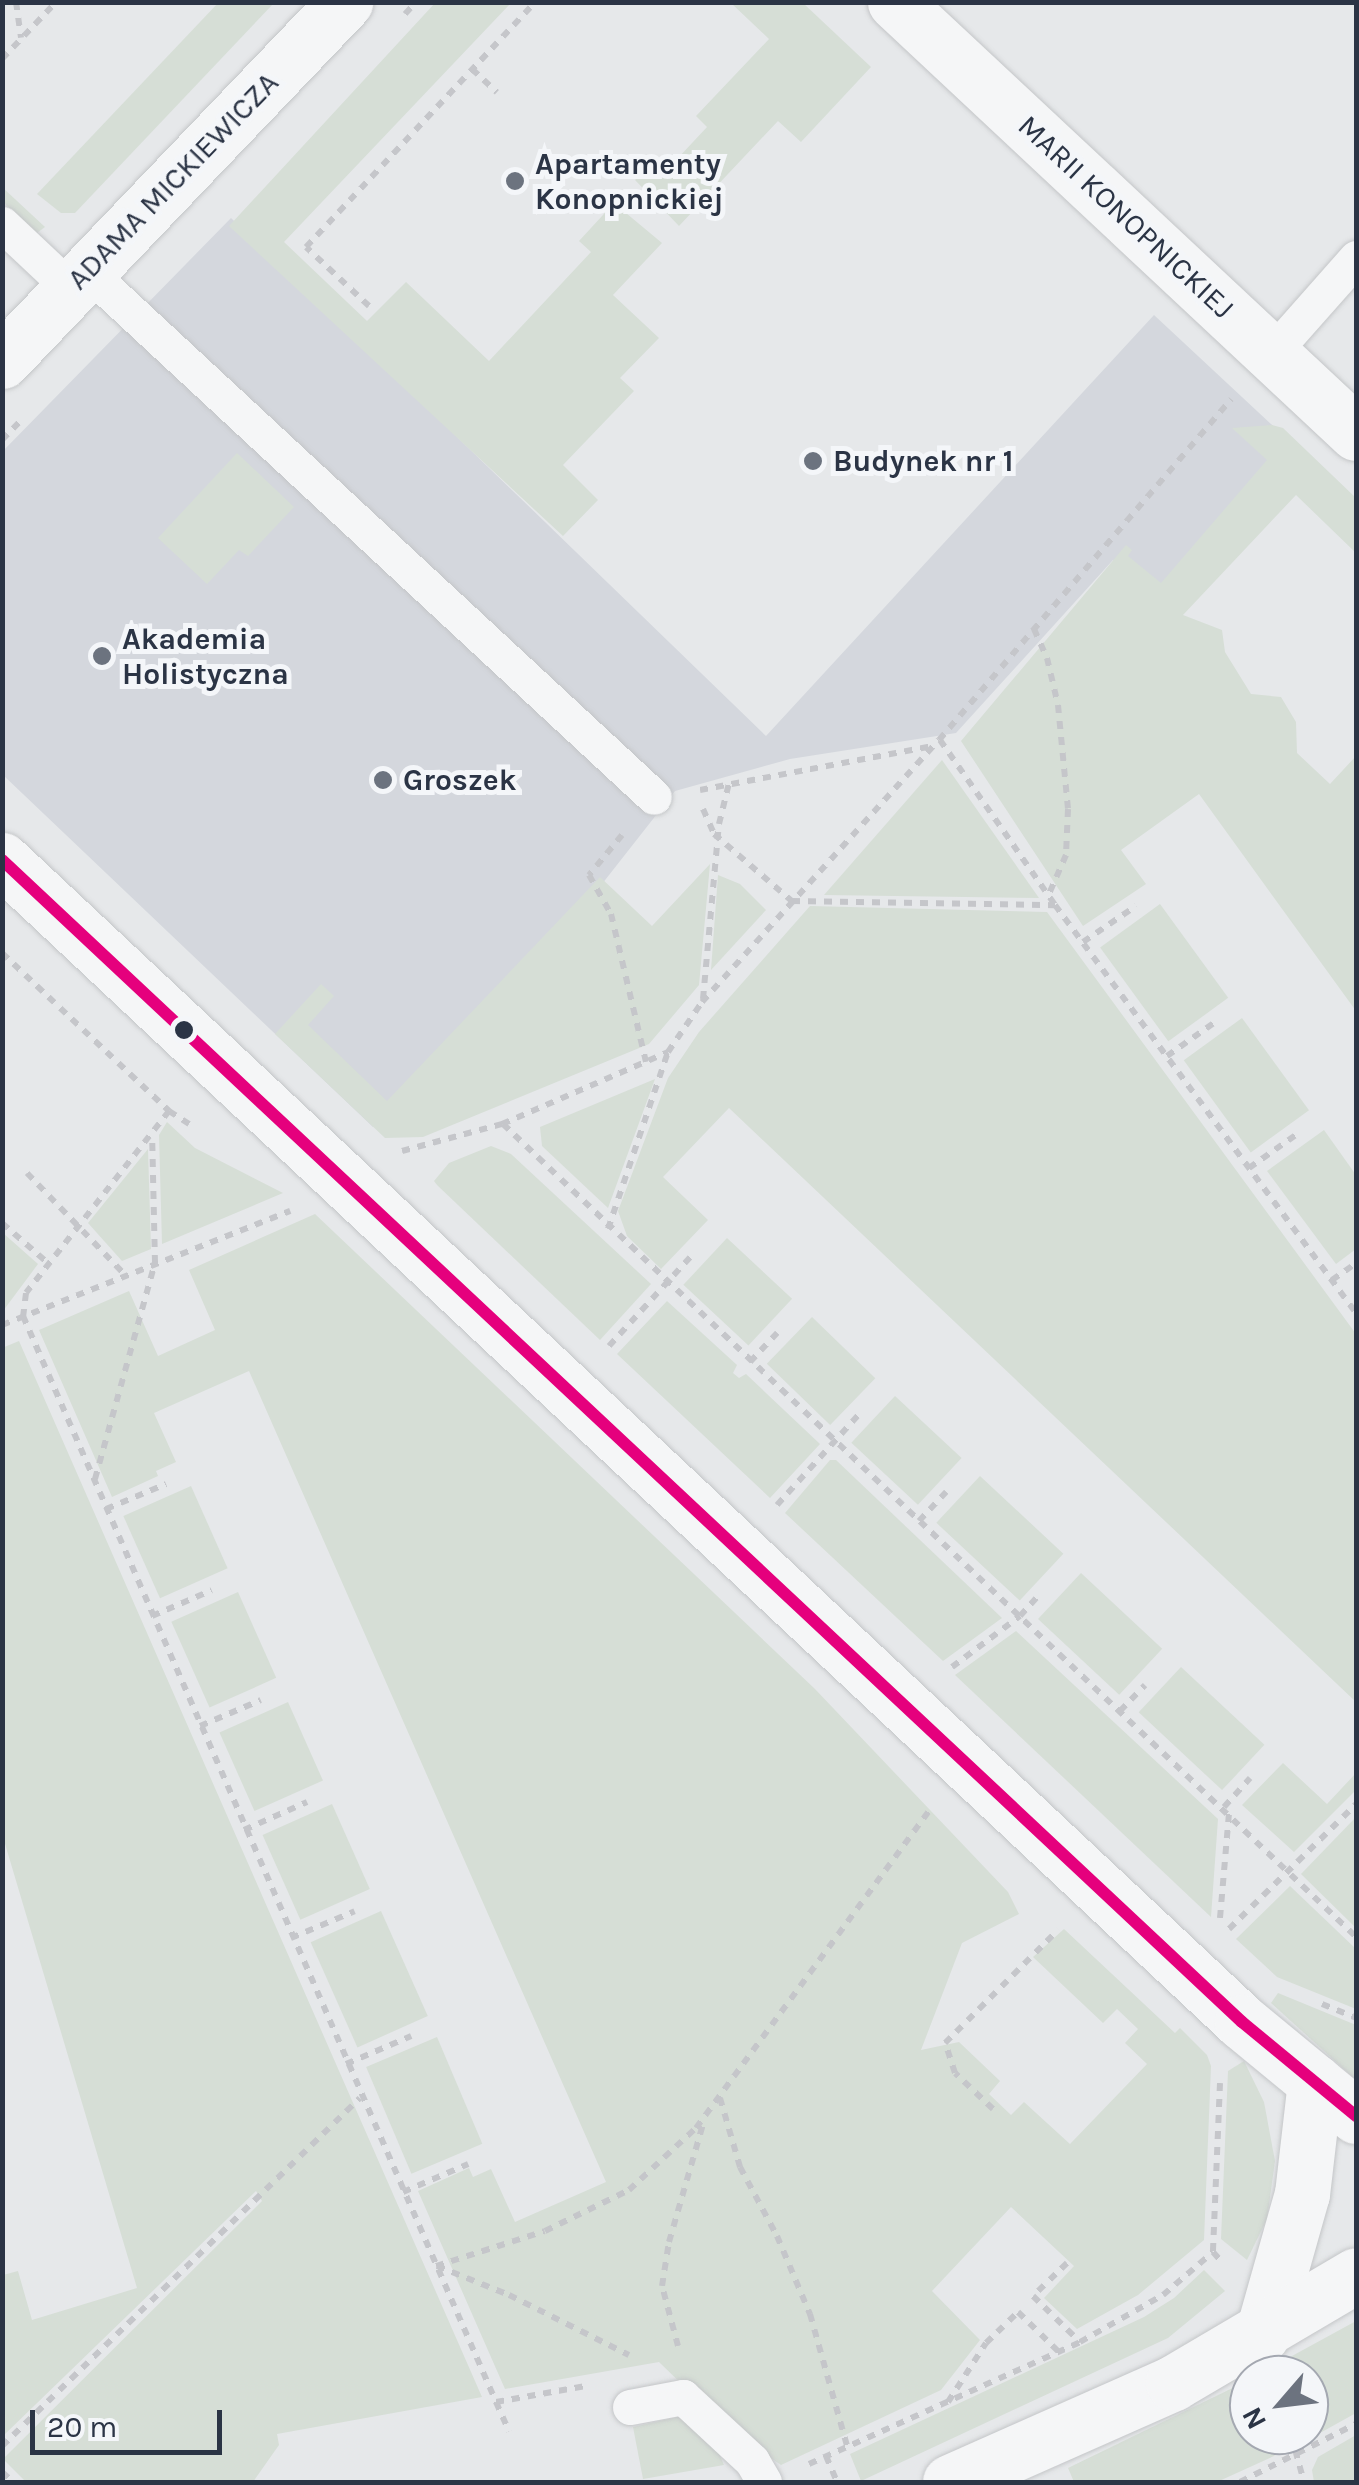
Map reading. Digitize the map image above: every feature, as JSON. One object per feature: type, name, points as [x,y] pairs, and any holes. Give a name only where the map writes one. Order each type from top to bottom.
[{"type":"street","name":"ADAMA MICKIEWICZA","points":[[2,362],[345,2]]},
{"type":"street","name":"MARII KONOPNICKIEJ","points":[[895,2],[1356,433]]},
{"type":"street","points":[[2,860],[1242,2022],[1356,2116]]},
{"type":"street","points":[[1262,2334],[1302,2194],[1316,2082]]},
{"type":"street","points":[[950,2482],[1173,2383],[1262,2334],[1356,2275]]},
{"type":"lane","points":[[2,224],[79,280],[661,798]]},
{"type":"lane","points":[[1272,353],[1356,258]]},
{"type":"lane","points":[[630,2407],[683,2397],[752,2461],[764,2482]]},
{"type":"path","points":[[16,2],[21,40]]},
{"type":"path","points":[[2,59],[56,2]]},
{"type":"path","points":[[369,306],[306,247],[534,2]]},
{"type":"path","points":[[472,69],[497,92]]},
{"type":"path","points":[[608,1229],[668,1052],[702,1002],[936,742],[1232,398]]},
{"type":"path","points":[[1034,628],[1047,658],[1058,705],[1068,809],[1066,855],[1048,895]]},
{"type":"path","points":[[646,1062],[611,914],[589,875],[661,798],[936,742]]},
{"type":"path","points":[[936,742],[1356,1313]]},
{"type":"path","points":[[702,1002],[714,872],[721,840],[719,824],[729,783]]},
{"type":"path","points":[[661,798],[697,802],[721,840],[792,901],[1055,906]]},
{"type":"path","points":[[1084,942],[1136,906]]},
{"type":"path","points":[[1167,1056],[1218,1020]]},
{"type":"path","points":[[2,1324],[312,1202],[388,1155],[502,1124],[668,1052]]},
{"type":"path","points":[[169,1112],[26,1293],[23,1316],[360,2098],[510,2431]]},
{"type":"path","points":[[502,1124],[608,1229],[1226,1809],[1356,1937]]},
{"type":"path","points":[[1249,1168],[1300,1132]]},
{"type":"path","points":[[94,1482],[156,1263],[152,1134]]},
{"type":"path","points":[[28,1173],[126,1275]]},
{"type":"path","points":[[2,1223],[49,1264]]},
{"type":"path","points":[[600,1356],[692,1255]]},
{"type":"path","points":[[1332,1280],[1356,1264]]},
{"type":"path","points":[[750,1362],[778,1333]]},
{"type":"path","points":[[768,1515],[860,1413]]},
{"type":"path","points":[[106,1509],[166,1484]]},
{"type":"path","points":[[919,1521],[946,1492]]},
{"type":"path","points":[[152,1616],[212,1590]]},
{"type":"path","points":[[938,1677],[1020,1616],[1039,1595]]},
{"type":"path","points":[[1120,1710],[1145,1686]]},
{"type":"path","points":[[200,1726],[261,1700]]},
{"type":"path","points":[[1250,1778],[1226,1809],[1219,1939],[1356,1804]]},
{"type":"path","points":[[244,1830],[307,1802]]},
{"type":"path","points":[[436,2266],[545,2231],[629,2190],[706,2115],[825,1948],[898,1860],[933,1806]]},
{"type":"path","points":[[291,1938],[356,1911]]},
{"type":"path","points":[[992,2110],[955,2073],[945,2043],[1062,1927]]},
{"type":"path","points":[[346,2064],[411,2036]]},
{"type":"path","points":[[720,2096],[740,2167],[810,2314],[848,2446]]},
{"type":"path","points":[[2,2446],[360,2098]]},
{"type":"path","points":[[681,2354],[662,2286],[668,2242],[706,2115]]},
{"type":"path","points":[[403,2192],[468,2164]]},
{"type":"path","points":[[798,2468],[1080,2342],[1163,2295],[1213,2252]]},
{"type":"path","points":[[1067,2262],[1033,2296],[1080,2342]]},
{"type":"path","points":[[436,2266],[595,2336],[642,2364]]},
{"type":"path","points":[[948,2402],[986,2343],[1018,2312],[1059,2352]]},
{"type":"path","points":[[496,2402],[604,2383]]},
{"type":"path","points":[[1240,2482],[1356,2424]]},
{"type":"path","points":[[826,2456],[837,2482]]},
{"type":"path","points":[[1297,2456],[1304,2482]]},
{"type":"path","points":[[2,2472],[13,2482]]},
{"type":"shaded area","points":[[218,3],[274,3],[75,213],[61,213],[37,194]]},
{"type":"shaded area","points":[[435,3],[511,3],[284,242],[367,321],[406,282],[489,361],[591,252],[579,241],[614,203],[662,243],[613,295],[659,338],[620,378],[634,391],[563,465],[598,500],[563,536],[229,226]]},
{"type":"shaded area","points":[[731,3],[803,3],[871,67],[801,142],[778,121],[679,226],[635,180],[652,163],[664,173],[707,127],[696,116],[769,39]]},
{"type":"shaded area","points":[[2,187],[45,227],[37,233],[3,202]]},
{"type":"shaded area","points":[[231,218],[766,736],[1154,315],[1301,452],[1161,604],[1113,560],[956,733],[790,759],[675,791],[602,884],[373,1127],[3,775],[2,452]]},
{"type":"shaded area","points":[[1232,428],[1283,428],[1356,498],[1356,553],[1296,495],[1183,615],[1222,630],[1225,652],[1251,694],[1281,697],[1296,722],[1297,753],[1330,784],[1356,756],[1356,1011],[1199,794],[1121,850],[1146,884],[1083,926],[961,741],[1126,545],[1132,550],[1128,556],[1161,583],[1267,460]]},
{"type":"shaded area","points":[[237,453],[294,507],[248,556],[239,550],[207,584],[158,538]]},
{"type":"shaded area","points":[[942,760],[1039,898],[824,895]]},
{"type":"shaded area","points":[[710,864],[699,985],[649,1044],[423,1137],[385,1138],[275,1034],[321,984],[334,996],[308,1025],[387,1101],[600,877],[652,926]]},
{"type":"shaded area","points":[[718,875],[740,884],[766,910],[711,970]]},
{"type":"shaded area","points":[[1160,904],[1228,998],[1168,1041],[1100,947]]},
{"type":"shaded area","points":[[810,906],[1047,912],[1356,1334],[1356,1702],[729,1108],[663,1177],[708,1220],[661,1269],[627,1236],[618,1211],[668,1078],[699,1032]]},
{"type":"shaded area","points":[[1242,1018],[1309,1110],[1251,1153],[1184,1060]]},
{"type":"shaded area","points":[[655,1079],[608,1208],[542,1146],[540,1127]]},
{"type":"shaded area","points":[[167,1122],[195,1148],[283,1193],[162,1244],[159,1135]]},
{"type":"shaded area","points":[[1324,1130],[1356,1175],[1356,1249],[1336,1264],[1267,1171]]},
{"type":"shaded area","points":[[491,1146],[511,1154],[651,1284],[600,1340],[434,1181],[449,1163]]},
{"type":"shaded area","points":[[148,1149],[151,1249],[122,1261],[88,1223]]},
{"type":"shaded area","points":[[315,1214],[815,1689],[1008,1892],[1019,1914],[962,1943],[921,2050],[959,2042],[1000,2081],[989,2094],[1011,2115],[1024,2102],[1070,2144],[1147,2064],[1125,2043],[1138,2029],[1117,2009],[1103,2023],[1033,1957],[1064,1929],[1175,2033],[1180,2028],[1207,2055],[1211,2066],[1204,2240],[1138,2295],[1077,2329],[1044,2298],[1074,2266],[1011,2207],[932,2291],[980,2340],[941,2390],[781,2465],[725,2426],[659,2362],[505,2389],[418,2191],[469,2168],[473,2177],[491,2169],[515,2222],[606,2182],[249,1371],[154,1413],[176,1462],[156,1471],[158,1476],[112,1497],[39,1330],[129,1291],[158,1356],[215,1330],[189,1270]]},
{"type":"shaded area","points":[[3,1233],[38,1264],[2,1311]]},
{"type":"shaded area","points":[[727,1238],[792,1299],[748,1346],[683,1285]]},
{"type":"shaded area","points":[[667,1301],[737,1365],[733,1373],[739,1378],[746,1374],[820,1444],[770,1498],[617,1354]]},
{"type":"shaded area","points":[[812,1317],[875,1378],[830,1425],[767,1364]]},
{"type":"shaded area","points":[[19,1341],[482,2397],[277,2434],[279,2445],[253,2482],[26,2482],[3,2459],[262,2201],[256,2191],[3,2436],[3,2275],[18,2271],[32,2320],[137,2288],[3,1837],[2,1348]]},
{"type":"shaded area","points":[[895,1396],[962,1458],[918,1505],[851,1443]]},
{"type":"shaded area","points":[[830,1460],[836,1460],[1002,1618],[943,1661],[785,1513]]},
{"type":"shaded area","points":[[980,1476],[1063,1554],[1020,1601],[936,1523]]},
{"type":"shaded area","points":[[191,1486],[228,1568],[160,1598],[123,1516]]},
{"type":"shaded area","points":[[1081,1573],[1162,1649],[1119,1695],[1038,1619]]},
{"type":"shaded area","points":[[238,1592],[276,1678],[210,1708],[171,1622]]},
{"type":"shaded area","points":[[1016,1631],[1218,1819],[1211,1917],[955,1675]]},
{"type":"shaded area","points":[[1181,1667],[1264,1745],[1222,1790],[1139,1712]]},
{"type":"shaded area","points":[[288,1702],[323,1781],[254,1811],[219,1733]]},
{"type":"shaded area","points":[[1283,1763],[1327,1804],[1356,1773],[1356,1790],[1294,1852],[1242,1805]]},
{"type":"shaded area","points":[[332,1804],[370,1889],[300,1920],[263,1835]]},
{"type":"shaded area","points":[[1356,1817],[1356,1928],[1301,1874]]},
{"type":"shaded area","points":[[1290,1886],[1356,1949],[1356,2009],[1277,1977],[1236,1939]]},
{"type":"shaded area","points":[[381,1911],[428,2016],[357,2047],[311,1942]]},
{"type":"shaded area","points":[[1278,1993],[1356,2025],[1356,2080],[1271,2003]]},
{"type":"shaded area","points":[[437,2037],[482,2144],[411,2174],[366,2067]]},
{"type":"shaded area","points":[[1244,2061],[1264,2102],[1275,2161],[1267,2219],[1247,2260],[1221,2239],[1228,2071]]},
{"type":"shaded area","points":[[1204,2270],[1225,2291],[1168,2338],[861,2481],[850,2454],[1144,2317],[1174,2298]]},
{"type":"shaded area","points":[[1356,2321],[1356,2413],[1329,2428],[1329,2355],[1294,2355]]},
{"type":"shaded area","points":[[1229,2390],[1229,2455],[1275,2455],[1217,2482],[1074,2482],[1068,2468]]},
{"type":"shaded area","points":[[682,2416],[717,2449],[724,2465],[643,2479],[633,2427]]},
{"type":"shaded area","points":[[1356,2435],[1356,2482],[1314,2482],[1312,2470],[1318,2457],[1329,2455],[1329,2451]]},
{"type":"transit line","points":[[2,860],[1242,2022],[1356,2116]]},
{"type":"place","name":"Apartamenty Konopnickiej","points":[[515,181]]},
{"type":"place","name":"Budynek nr 1","points":[[813,461]]},
{"type":"place","name":"Akademia Holistyczna","points":[[102,656]]},
{"type":"place","name":"Groszek","points":[[383,780]]}]
